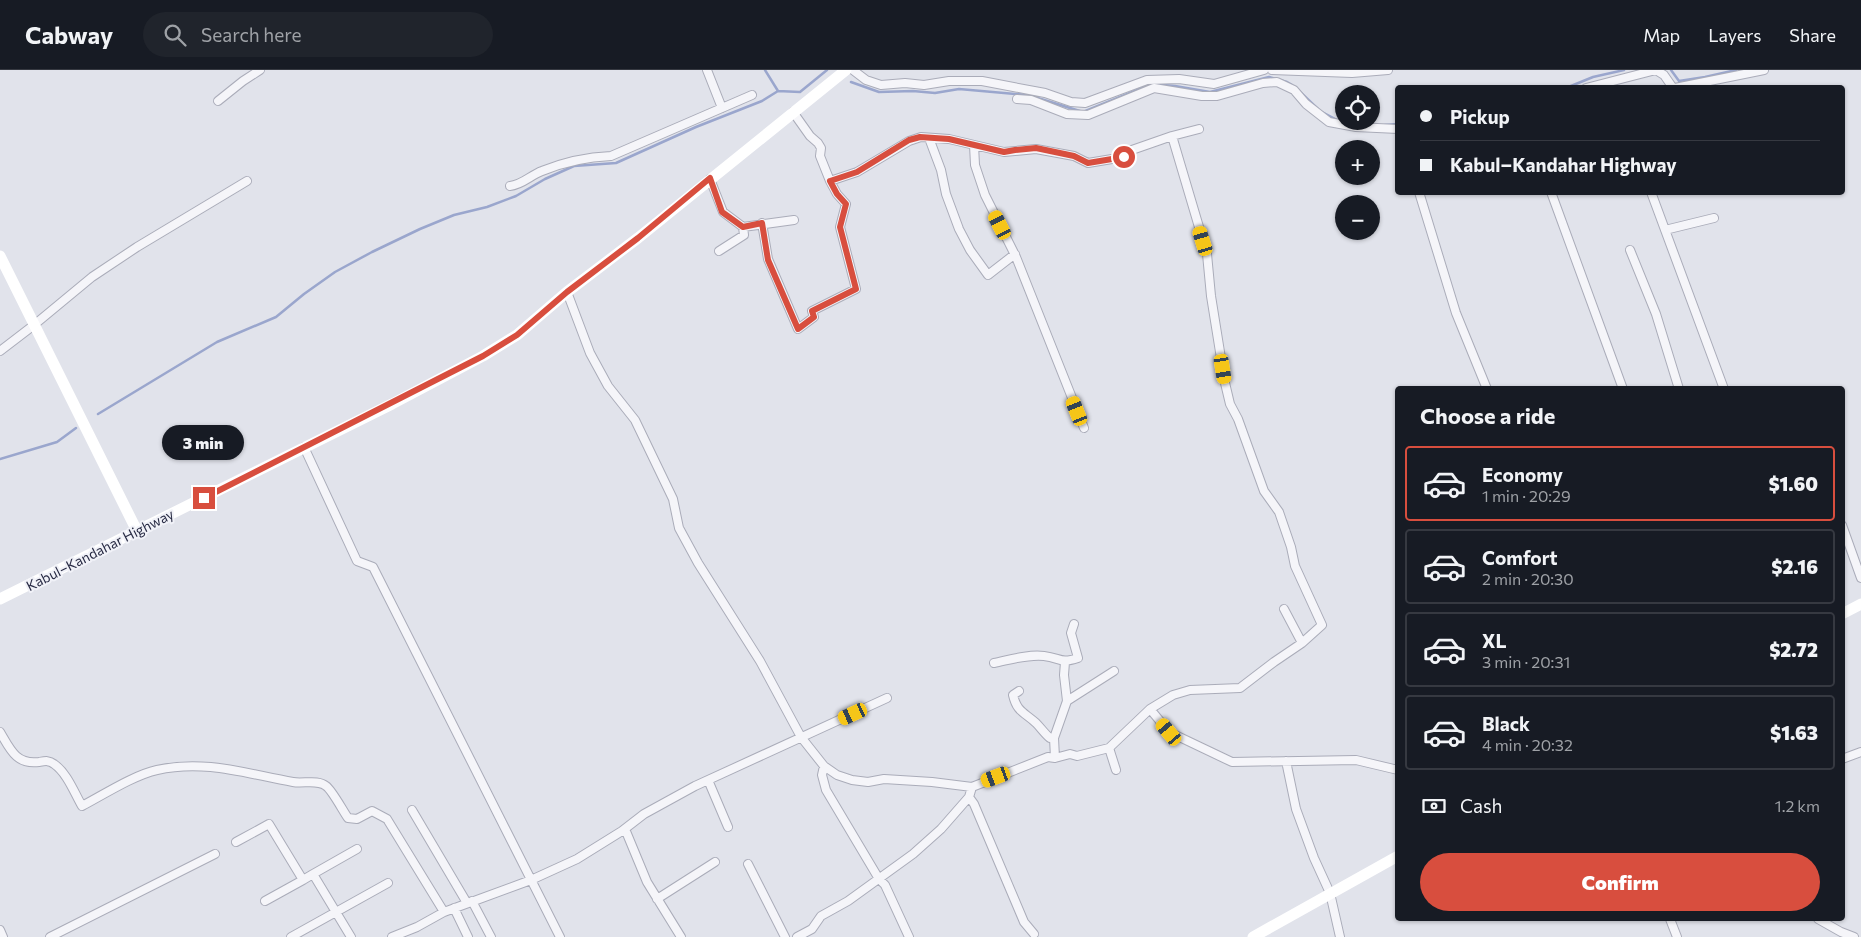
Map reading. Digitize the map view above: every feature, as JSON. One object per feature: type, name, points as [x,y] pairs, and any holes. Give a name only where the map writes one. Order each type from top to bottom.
[{"type":"main road","name":"Kabul–Kandahar Highway","points":[[0,600],[483,356],[517,335],[567,292],[638,238],[846,70]]},
{"type":"main road","points":[[0,256],[137,531]]},
{"type":"main road","points":[[1845,612],[1861,604]]},
{"type":"main road","points":[[1253,937],[1395,858]]},
{"type":"street","points":[[218,101],[243,80],[260,70]]},
{"type":"street","points":[[707,70],[722,108]]},
{"type":"street","points":[[853,70],[866,80],[881,85],[905,83],[924,85],[948,80],[982,81],[1018,87],[1071,102],[1085,103],[1147,80],[1153,84],[1202,96],[1218,96],[1263,83],[1277,82],[1294,90],[1306,104],[1329,122],[1356,127],[1395,129]]},
{"type":"street","points":[[1017,100],[1032,100],[1068,114],[1085,115],[1153,84],[1180,80],[1214,84],[1264,70]]},
{"type":"street","points":[[1272,70],[1352,73],[1388,70]]},
{"type":"street","points":[[1598,85],[1656,70],[1664,75],[1672,85]]},
{"type":"street","points":[[1689,85],[1764,70]]},
{"type":"street","points":[[510,186],[516,185],[553,166],[596,156],[611,156],[752,95]]},
{"type":"street","points":[[1081,102],[1085,115]]},
{"type":"street","points":[[762,223],[768,260],[798,329],[814,317],[812,311],[856,289],[840,227],[846,204],[837,194],[830,181],[820,156],[821,148],[793,112]]},
{"type":"street","points":[[830,181],[857,172],[909,140],[920,137],[949,139],[1004,152],[1036,148],[1074,156],[1088,163],[1124,157],[1129,151],[1199,129]]},
{"type":"street","points":[[567,292],[590,354],[608,386],[635,420],[673,499],[679,528],[698,564],[760,661],[801,737],[824,766],[837,775],[852,780],[868,782],[884,779],[972,786],[1048,757],[1056,758],[1070,754],[1077,756],[1109,748],[1150,709],[1173,695],[1190,690],[1240,688],[1302,643],[1322,625],[1294,566],[1291,547],[1279,512],[1264,491],[1238,419],[1230,404],[1211,296],[1207,254],[1172,136]]},
{"type":"street","points":[[929,138],[959,230],[983,269],[988,275],[1015,254]]},
{"type":"street","points":[[974,145],[975,165],[985,195],[1015,254],[1084,428]]},
{"type":"street","points":[[710,178],[722,212],[743,227],[744,235],[719,251]]},
{"type":"street","points":[[0,351],[34,326],[92,277],[137,247],[248,181]]},
{"type":"street","points":[[1420,195],[1456,312],[1486,386]]},
{"type":"street","points":[[1552,195],[1623,386]]},
{"type":"street","points":[[1652,195],[1723,386]]},
{"type":"street","points":[[1665,230],[1714,218]]},
{"type":"street","points":[[743,227],[794,220]]},
{"type":"street","points":[[1630,250],[1656,314],[1678,386]]},
{"type":"street","points":[[304,447],[356,561],[373,567],[560,937]]},
{"type":"street","points":[[1845,533],[1861,578]]},
{"type":"street","points":[[1284,609],[1302,643]]},
{"type":"street","points":[[994,663],[1028,656],[1044,656],[1065,662],[1078,658],[1071,633],[1074,624]]},
{"type":"street","points":[[1056,758],[1054,738],[1067,701],[1064,675],[1065,662]]},
{"type":"street","points":[[1067,701],[1114,671]]},
{"type":"street","points":[[1020,691],[1013,695],[1020,711],[1035,722],[1047,736],[1054,738]]},
{"type":"street","points":[[392,937],[417,927],[444,912],[532,880],[578,860],[652,809],[708,780],[887,698]]},
{"type":"street","points":[[1150,709],[1169,732],[1232,762],[1356,760],[1395,769]]},
{"type":"street","points":[[0,732],[10,750],[19,760],[29,763],[47,760],[54,764],[64,775],[82,806],[143,775],[157,770],[207,765],[294,782],[315,782],[326,786],[348,818],[358,818],[372,811],[387,819],[444,912]]},
{"type":"street","points":[[1109,748],[1116,770]]},
{"type":"street","points":[[1845,758],[1861,752]]},
{"type":"street","points":[[1286,761],[1296,809],[1314,858],[1330,893],[1340,937]]},
{"type":"street","points":[[824,766],[822,775],[826,790],[885,886],[909,937]]},
{"type":"street","points":[[708,780],[728,827]]},
{"type":"street","points":[[797,937],[812,928],[821,916],[848,901],[914,854],[941,829],[969,797],[972,786]]},
{"type":"street","points":[[969,797],[974,804],[1024,922],[1034,934]]},
{"type":"street","points":[[412,810],[491,937]]},
{"type":"street","points":[[236,842],[269,824],[303,880]]},
{"type":"street","points":[[625,828],[647,882],[681,937]]},
{"type":"street","points":[[265,901],[357,849]]},
{"type":"street","points":[[50,937],[215,854]]},
{"type":"street","points":[[658,898],[716,862]]},
{"type":"street","points":[[748,864],[785,937]]},
{"type":"street","points":[[313,874],[351,937]]},
{"type":"street","points":[[291,937],[388,883]]},
{"type":"street","points":[[454,908],[468,937]]},
{"type":"street","points":[[1671,921],[1677,937]]},
{"type":"street","points":[[1822,921],[1854,937]]},
{"type":"street","points":[[0,930],[3,937]]},
{"type":"waterway","points":[[765,70],[778,91]]},
{"type":"waterway","points":[[98,414],[217,342],[276,317],[335,272],[420,229],[454,215],[487,207],[516,196],[545,179],[574,166],[616,163],[696,127],[762,101],[778,91],[800,92],[827,70]]},
{"type":"waterway","points":[[1573,85],[1593,77],[1624,70]]},
{"type":"waterway","points":[[1671,70],[1679,81],[1736,70]]},
{"type":"waterway","points":[[851,82],[879,92],[913,91],[935,93],[959,89],[1028,95],[1083,112],[1152,84],[1210,92],[1269,77],[1292,85]]},
{"type":"waterway","points":[[1298,90],[1318,109]]},
{"type":"waterway","points":[[1322,112],[1335,119]]},
{"type":"waterway","points":[[1385,125],[1395,124]]},
{"type":"waterway","points":[[0,459],[57,442],[76,428]]},
{"type":"route","points":[[204,498],[392,404],[483,356],[517,335],[567,292],[638,238],[710,178],[722,212],[743,227],[762,223],[768,260],[798,329],[814,317],[812,311],[856,289],[840,227],[846,204],[837,194],[830,181],[857,172],[909,140],[920,137],[949,139],[1004,152],[1036,148],[1074,156],[1088,163],[1124,157]]}]
